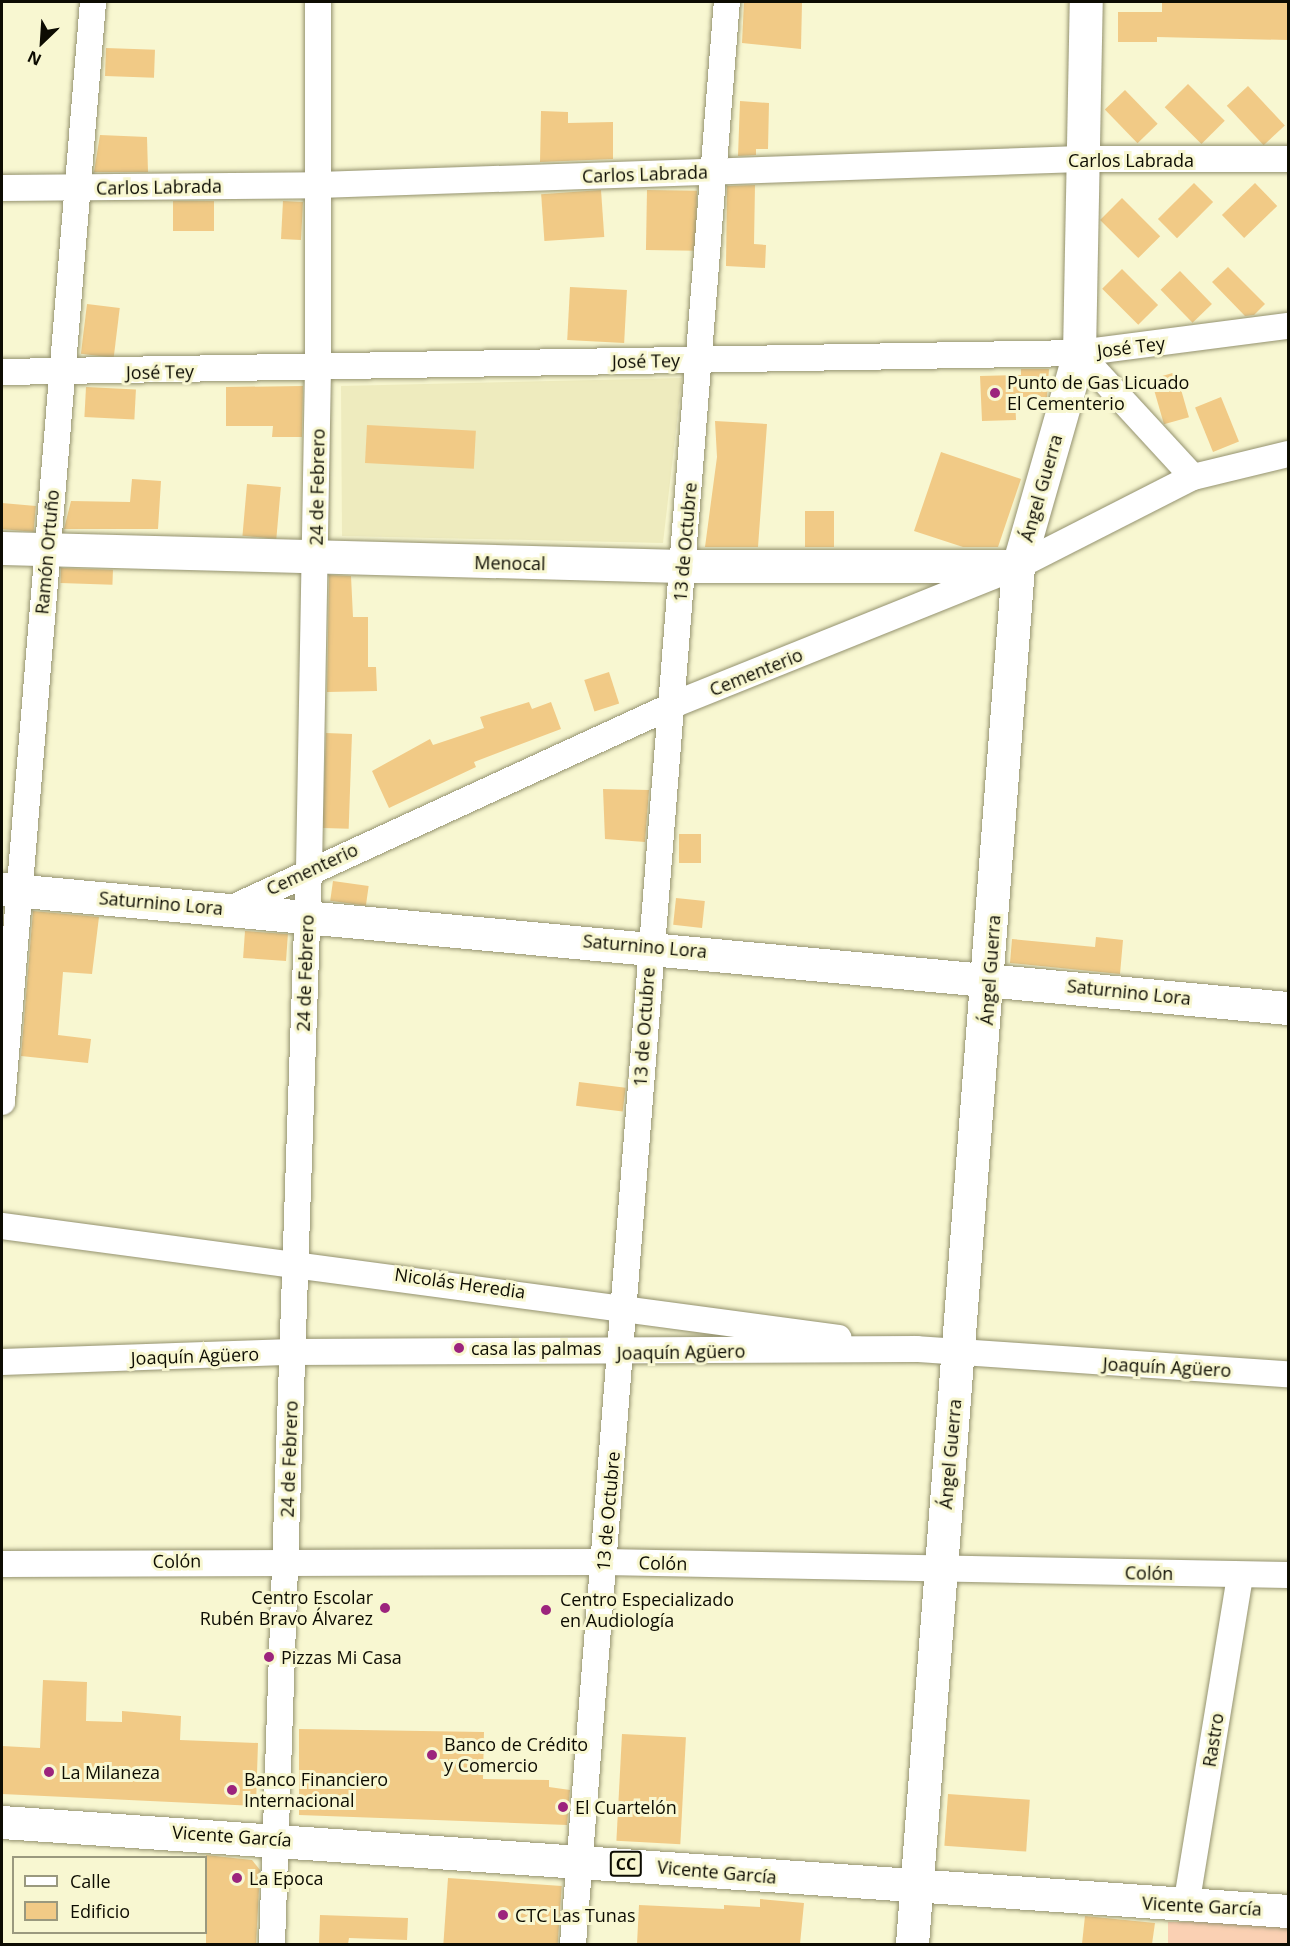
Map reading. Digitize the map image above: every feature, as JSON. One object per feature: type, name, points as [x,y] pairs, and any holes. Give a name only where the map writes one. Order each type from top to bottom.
[{"type":"street","name":"Ramón Ortuño","points":[[2,1102],[10,890],[48,550],[93,2]]},
{"type":"street","name":"24 de Febrero","points":[[272,1944],[309,869],[316,560],[320,185],[318,2]]},
{"type":"street","name":"13 de Octubre","points":[[573,1944],[651,946],[675,705],[681,566],[702,360],[727,2]]},
{"type":"street","name":"Ángel Guerra","points":[[912,1944],[940,1567],[989,978],[1018,566],[1079,353],[1081,159],[1086,2]]},
{"type":"street","name":"Carlos Labrada","points":[[2,188],[320,185],[1081,159],[1288,159]]},
{"type":"street","name":"José Tey","points":[[2,372],[62,374],[1079,353],[1288,326]]},
{"type":"street","points":[[1079,353],[1193,477]]},
{"type":"street","name":"Cementerio","points":[[230,909],[309,869],[675,705],[1018,566],[1193,477],[1288,454]]},
{"type":"street","name":"Menocal","points":[[2,548],[316,560],[681,566],[1018,566]]},
{"type":"street","name":"Saturnino Lora","points":[[10,890],[307,918],[651,946],[1288,1008]]},
{"type":"street","name":"Nicolás Heredia","points":[[2,1226],[295,1261],[622,1305],[917,1349]]},
{"type":"street","name":"Joaquín Agüero","points":[[2,1362],[292,1352],[917,1349],[958,1354],[1288,1374]]},
{"type":"street","name":"Colón","points":[[2,1564],[285,1560],[604,1562],[1288,1575]]},
{"type":"street","name":"Rastro","points":[[1186,1906],[1240,1575]]},
{"type":"street","name":"Vicente García","points":[[2,1822],[578,1860],[917,1888],[1288,1911]]},
{"type":"shaded area","points":[[682,378],[663,543],[342,536],[341,386]]},
{"type":"shaded area","points":[[1168,1922],[1288,1922],[1288,1944],[1168,1944]]},
{"type":"building","points":[[744,2],[802,2],[801,49],[742,43]]},
{"type":"building","points":[[1162,2],[1288,2],[1288,40],[1157,37],[1157,42],[1118,42],[1118,12],[1162,12]]},
{"type":"building","points":[[106,48],[155,50],[154,78],[105,76]]},
{"type":"building","points":[[1188,84],[1225,121],[1201,144],[1165,107]]},
{"type":"building","points":[[1248,86],[1285,125],[1264,145],[1227,106]]},
{"type":"building","points":[[1125,90],[1158,124],[1138,143],[1105,109]]},
{"type":"building","points":[[740,101],[769,103],[768,149],[756,149],[756,155],[738,156]]},
{"type":"building","points":[[541,111],[568,112],[568,123],[613,122],[613,159],[540,162]]},
{"type":"building","points":[[100,135],[147,137],[148,172],[94,172]]},
{"type":"building","points":[[1194,183],[1213,202],[1177,238],[1158,219]]},
{"type":"building","points":[[1255,183],[1277,206],[1244,238],[1222,215]]},
{"type":"building","points":[[755,185],[754,244],[766,245],[765,268],[726,266],[727,186]]},
{"type":"building","points":[[601,190],[604,237],[544,241],[541,194]]},
{"type":"building","points":[[647,190],[697,191],[696,251],[646,250]]},
{"type":"building","points":[[1122,198],[1160,236],[1138,258],[1100,220]]},
{"type":"building","points":[[173,201],[214,201],[214,231],[173,231]]},
{"type":"building","points":[[283,201],[303,202],[301,240],[281,239]]},
{"type":"building","points":[[1228,267],[1265,304],[1254,315],[1245,316],[1212,282]]},
{"type":"building","points":[[1122,269],[1158,305],[1138,325],[1102,289]]},
{"type":"building","points":[[1180,271],[1212,304],[1193,323],[1161,290]]},
{"type":"building","points":[[570,287],[627,290],[624,343],[567,340]]},
{"type":"building","points":[[87,304],[120,308],[114,358],[81,354]]},
{"type":"building","points":[[1021,369],[1049,369],[1047,397],[1015,397],[1016,420],[982,421],[980,376],[1021,375]]},
{"type":"building","points":[[1176,372],[1189,417],[1164,424],[1151,379]]},
{"type":"building","points":[[303,386],[302,437],[272,437],[273,426],[226,426],[226,387]]},
{"type":"building","points":[[86,387],[136,390],[134,420],[84,417]]},
{"type":"building","points":[[1221,397],[1239,442],[1213,452],[1195,407]]},
{"type":"building","points":[[715,421],[767,424],[758,547],[705,547],[717,457]]},
{"type":"building","points":[[367,425],[476,431],[474,469],[365,463]]},
{"type":"building","points":[[941,452],[1021,479],[998,547],[963,547],[914,531]]},
{"type":"building","points":[[132,479],[161,481],[158,529],[64,529],[71,501],[130,502]]},
{"type":"building","points":[[247,484],[281,487],[276,539],[242,536]]},
{"type":"building","points":[[2,503],[36,506],[34,532],[2,529]]},
{"type":"building","points":[[805,511],[834,511],[834,547],[805,547]]},
{"type":"building","points":[[61,568],[113,570],[112,585],[60,583]]},
{"type":"building","points":[[329,575],[351,576],[353,617],[368,617],[368,667],[376,667],[377,691],[327,692]]},
{"type":"building","points":[[609,672],[619,703],[594,711],[584,680]]},
{"type":"building","points":[[529,702],[532,709],[551,702],[561,729],[474,762],[476,767],[389,808],[372,771],[430,739],[433,745],[484,728],[480,717]]},
{"type":"building","points":[[326,733],[352,734],[349,829],[323,828]]},
{"type":"building","points":[[603,789],[649,790],[645,842],[605,839]]},
{"type":"building","points":[[679,834],[701,834],[701,863],[679,863]]},
{"type":"building","points":[[333,881],[369,886],[366,906],[330,901]]},
{"type":"building","points":[[676,898],[705,901],[702,928],[673,925]]},
{"type":"building","points":[[33,911],[99,917],[92,974],[63,972],[58,1035],[91,1039],[88,1063],[21,1056]]},
{"type":"building","points":[[245,931],[288,934],[286,961],[243,958]]},
{"type":"building","points":[[1096,937],[1123,940],[1120,974],[1010,963],[1012,939],[1095,947]]},
{"type":"building","points":[[579,1082],[626,1088],[623,1112],[576,1106]]},
{"type":"building","points":[[43,1680],[87,1682],[86,1721],[122,1722],[122,1711],[181,1716],[180,1740],[258,1743],[256,1806],[2,1794],[2,1746],[40,1748]]},
{"type":"building","points":[[299,1729],[484,1732],[483,1779],[549,1780],[549,1787],[570,1790],[567,1825],[299,1815]]},
{"type":"building","points":[[622,1734],[686,1737],[680,1844],[616,1841]]},
{"type":"building","points":[[948,1794],[1030,1800],[1026,1852],[944,1846]]},
{"type":"building","points":[[206,1856],[252,1860],[260,1870],[256,1944],[206,1944]]},
{"type":"building","name":"CTC Las Tunas","points":[[448,1878],[562,1886],[558,1944],[443,1944]]},
{"type":"building","points":[[760,1899],[804,1903],[800,1944],[637,1944],[639,1905],[724,1909],[724,1905],[760,1907]]},
{"type":"building","points":[[320,1915],[408,1918],[407,1940],[349,1938],[348,1944],[319,1944]]},
{"type":"building","points":[[1085,1916],[1155,1923],[1152,1944],[1082,1944]]},
{"type":"place","name":"Punto de Gas Licuado El Cementerio","points":[[995,393]]},
{"type":"place","name":"casa las palmas","points":[[459,1348]]},
{"type":"place","name":"Centro Escolar Rubén Bravo Álvarez","points":[[385,1608]]},
{"type":"place","name":"Centro Especializado en Audiología","points":[[546,1610]]},
{"type":"place","name":"Pizzas Mi Casa","points":[[269,1657]]},
{"type":"place","name":"Banco de Crédito y Comercio","points":[[432,1755]]},
{"type":"place","name":"La Milaneza","points":[[49,1772]]},
{"type":"place","name":"Banco Financiero Internacional","points":[[232,1790]]},
{"type":"place","name":"El Cuartelón","points":[[563,1807]]},
{"type":"place","name":"La Epoca","points":[[237,1878]]},
{"type":"place","name":"CTC Las Tunas","points":[[503,1915]]}]
